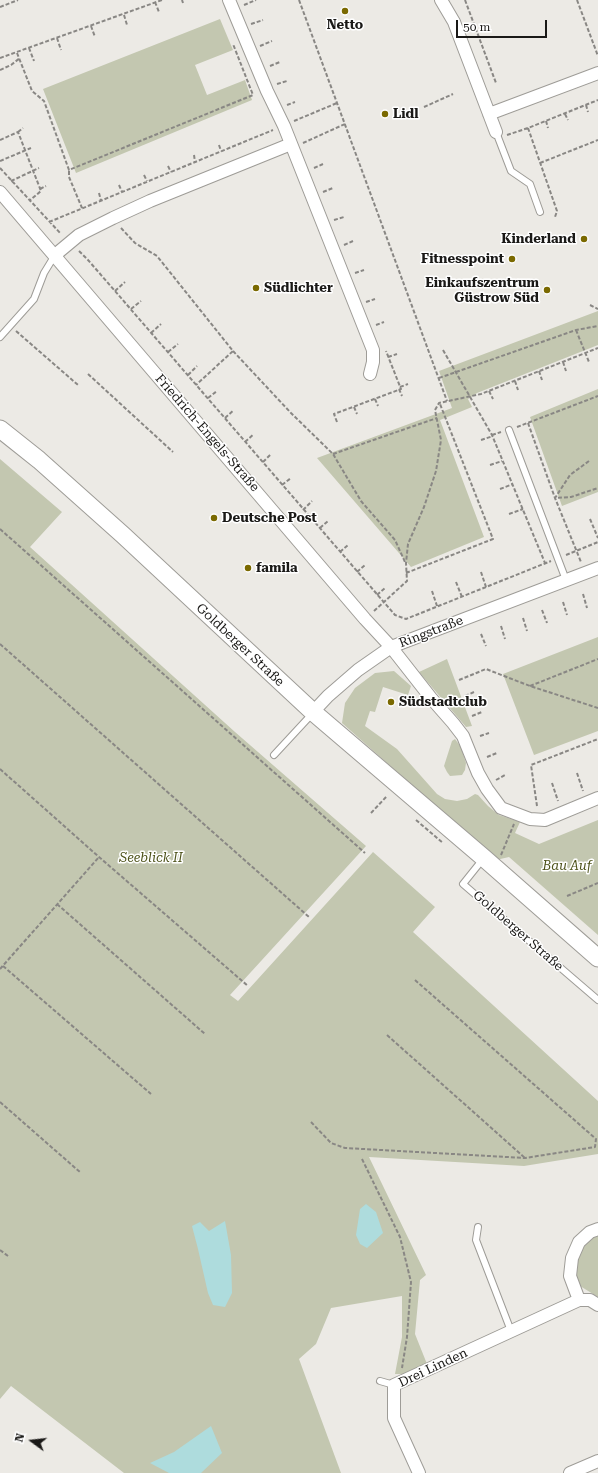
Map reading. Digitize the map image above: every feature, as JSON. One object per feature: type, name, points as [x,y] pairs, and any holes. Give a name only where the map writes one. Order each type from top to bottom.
[{"type":"main road","name":"Goldberger Straße","points":[[0,429],[38,460],[123,535],[313,712],[490,863],[598,958]]},
{"type":"street","points":[[229,0],[266,92],[284,126],[297,144],[373,350],[373,362],[370,374]]},
{"type":"street","points":[[441,0],[454,22],[497,135]]},
{"type":"street","points":[[489,114],[598,73]]},
{"type":"street","points":[[55,255],[79,235],[150,201],[297,144]]},
{"type":"street","name":"Friedrich-Engels-Straße","points":[[0,192],[365,619],[391,647],[463,736],[486,789],[502,808],[530,820],[545,820],[598,798]]},
{"type":"street","name":"Ringstraße","points":[[313,712],[328,696],[358,670],[391,647],[598,568]]},
{"type":"street","points":[[598,1229],[590,1232],[579,1242],[572,1258],[570,1276],[579,1300],[590,1300],[598,1305]]},
{"type":"street","name":"Drei Linden","points":[[419,1473],[394,1418],[396,1384],[579,1300]]},
{"type":"street","points":[[570,1473],[598,1461]]},
{"type":"lane","points":[[497,135],[511,171],[530,184],[540,212]]},
{"type":"lane","points":[[0,337],[34,299],[44,272],[55,255]]},
{"type":"lane","points":[[509,430],[566,580]]},
{"type":"lane","points":[[274,755],[313,712]]},
{"type":"lane","name":"Goldberger Straße","points":[[490,863],[463,884],[598,1000]]},
{"type":"lane","points":[[478,1228],[476,1240],[511,1332]]},
{"type":"lane","points":[[380,1381],[396,1384]]},
{"type":"path","points":[[0,7],[18,0]]},
{"type":"path","points":[[0,58],[162,0]]},
{"type":"path","points":[[243,5],[256,0]]},
{"type":"path","points":[[299,0],[447,400]]},
{"type":"path","points":[[465,0],[496,83]]},
{"type":"path","points":[[577,0],[582,8],[589,33],[598,56]]},
{"type":"path","points":[[155,2],[159,12]]},
{"type":"path","points":[[123,14],[127,25]]},
{"type":"path","points":[[251,25],[264,20]]},
{"type":"path","points":[[91,26],[95,37]]},
{"type":"path","points":[[56,38],[61,50]]},
{"type":"path","points":[[259,46],[272,41]]},
{"type":"path","points":[[69,170],[253,95],[232,43]]},
{"type":"path","points":[[482,45],[486,44]]},
{"type":"path","points":[[29,48],[34,61]]},
{"type":"path","points":[[17,53],[32,90],[44,101],[69,170],[69,177],[82,208]]},
{"type":"path","points":[[0,70],[11,65],[20,58]]},
{"type":"path","points":[[267,67],[280,62]]},
{"type":"path","points":[[491,70],[495,69]]},
{"type":"path","points":[[274,86],[287,81]]},
{"type":"path","points":[[424,107],[453,94]]},
{"type":"path","points":[[497,135],[528,128],[598,100]]},
{"type":"path","points":[[284,106],[295,102]]},
{"type":"path","points":[[49,222],[337,104]]},
{"type":"path","points":[[586,105],[588,112]]},
{"type":"path","points":[[565,113],[568,120]]},
{"type":"path","points":[[546,121],[548,128]]},
{"type":"path","points":[[297,144],[345,124]]},
{"type":"path","points":[[0,140],[18,132],[23,128]]},
{"type":"path","points":[[528,128],[557,211],[555,217]]},
{"type":"path","points":[[18,132],[40,189]]},
{"type":"path","points":[[540,163],[598,140]]},
{"type":"path","points":[[219,145],[221,151]]},
{"type":"path","points":[[0,161],[31,148]]},
{"type":"path","points":[[194,156],[195,162]]},
{"type":"path","points":[[313,168],[323,164]]},
{"type":"path","points":[[168,166],[171,172]]},
{"type":"path","points":[[0,168],[49,222],[88,260],[383,603],[395,615],[406,619],[598,542]]},
{"type":"path","points":[[11,181],[39,168]]},
{"type":"path","points":[[144,175],[147,182]]},
{"type":"path","points":[[119,185],[122,192]]},
{"type":"path","points":[[29,201],[41,191],[40,189],[46,186]]},
{"type":"path","points":[[323,192],[333,188]]},
{"type":"path","points":[[99,193],[101,201]]},
{"type":"path","points":[[334,220],[344,216]]},
{"type":"path","points":[[113,218],[135,243],[157,256],[233,351],[291,413],[333,454],[361,501],[395,540],[406,562]]},
{"type":"path","points":[[344,245],[353,241]]},
{"type":"path","points":[[355,273],[364,270]]},
{"type":"path","points":[[115,291],[125,282]]},
{"type":"path","points":[[366,302],[376,299]]},
{"type":"path","points":[[131,309],[141,300]]},
{"type":"path","points":[[590,305],[598,309]]},
{"type":"path","points":[[376,325],[384,322]]},
{"type":"path","points":[[151,333],[161,324]]},
{"type":"path","points":[[10,326],[78,386]]},
{"type":"path","points":[[439,378],[576,330],[598,326]]},
{"type":"path","points":[[576,330],[589,362]]},
{"type":"path","points":[[168,352],[178,344]]},
{"type":"path","points":[[365,619],[407,581],[406,562],[408,544],[424,507],[436,471],[441,440],[435,410],[440,403],[447,400],[489,391],[598,348]]},
{"type":"path","points":[[443,350],[492,435],[545,563]]},
{"type":"path","points":[[196,385],[233,351]]},
{"type":"path","points":[[388,357],[397,354]]},
{"type":"path","points":[[563,362],[566,371]]},
{"type":"path","points":[[188,375],[197,366]]},
{"type":"path","points":[[539,371],[542,380]]},
{"type":"path","points":[[88,374],[173,452]]},
{"type":"path","points":[[515,381],[518,390]]},
{"type":"path","points":[[402,396],[400,388],[408,384]]},
{"type":"path","points":[[208,398],[218,391]]},
{"type":"path","points":[[489,391],[493,399]]},
{"type":"path","points":[[481,440],[598,396]]},
{"type":"path","points":[[375,398],[378,406]]},
{"type":"path","points":[[406,573],[494,538],[440,403]]},
{"type":"path","points":[[354,407],[357,414]]},
{"type":"path","points":[[225,418],[234,410]]},
{"type":"path","points":[[333,454],[437,418]]},
{"type":"path","points":[[528,423],[555,498],[585,573]]},
{"type":"path","points":[[245,442],[254,434]]},
{"type":"path","points":[[263,462],[271,454]]},
{"type":"path","points":[[490,465],[503,460]]},
{"type":"path","points":[[555,498],[570,475],[589,461]]},
{"type":"path","points":[[282,485],[291,478]]},
{"type":"path","points":[[500,489],[513,484]]},
{"type":"path","points":[[555,498],[571,497],[598,488]]},
{"type":"path","points":[[303,510],[312,502]]},
{"type":"path","points":[[509,514],[523,509]]},
{"type":"path","points":[[590,519],[598,538]]},
{"type":"path","points":[[319,528],[328,521]]},
{"type":"path","points":[[0,529],[365,853]]},
{"type":"path","points":[[340,552],[348,545]]},
{"type":"path","points":[[357,572],[365,565]]},
{"type":"path","points":[[481,572],[486,587]]},
{"type":"path","points":[[456,582],[462,596]]},
{"type":"path","points":[[377,595],[385,588]]},
{"type":"path","points":[[432,591],[437,606]]},
{"type":"path","points":[[584,594],[587,608]]},
{"type":"path","points":[[563,602],[567,615]]},
{"type":"path","points":[[542,610],[547,623]]},
{"type":"path","points":[[523,618],[527,631]]},
{"type":"path","points":[[500,626],[505,639]]},
{"type":"path","points":[[481,634],[486,646]]},
{"type":"path","points":[[0,644],[309,917]]},
{"type":"path","points":[[530,686],[598,659]]},
{"type":"path","points":[[458,680],[486,670],[598,708]]},
{"type":"path","points":[[464,696],[474,692]]},
{"type":"path","points":[[472,716],[482,712]]},
{"type":"path","points":[[480,736],[489,733]]},
{"type":"path","points":[[538,806],[530,764],[598,739]]},
{"type":"path","points":[[487,757],[497,753]]},
{"type":"path","points":[[0,769],[248,986]]},
{"type":"path","points":[[577,773],[583,791]]},
{"type":"path","points":[[496,780],[505,775]]},
{"type":"path","points":[[552,782],[558,801]]},
{"type":"path","points":[[371,813],[387,796]]},
{"type":"path","points":[[490,863],[517,815]]},
{"type":"path","points":[[0,969],[99,857]]},
{"type":"path","points":[[567,896],[598,883]]},
{"type":"path","points":[[57,904],[205,1034]]},
{"type":"path","points":[[3,966],[151,1094]]},
{"type":"path","points":[[311,1122],[331,1143],[344,1148],[525,1158],[595,1147],[596,1139],[415,980]]},
{"type":"path","points":[[387,1035],[525,1158]]},
{"type":"path","points":[[0,1102],[81,1174]]},
{"type":"path","points":[[362,1160],[400,1237],[410,1282],[407,1337],[396,1384]]},
{"type":"path","points":[[0,1250],[8,1256]]},
{"type":"green space","points":[[220,19],[233,50],[195,65],[207,95],[245,80],[252,100],[76,173],[43,89]]},
{"type":"green space","points":[[598,311],[598,345],[477,393],[468,399],[472,407],[440,420],[484,537],[411,567],[317,458],[452,408],[439,371]]},
{"type":"green space","points":[[598,389],[598,492],[562,506],[530,417]]},
{"type":"green space","name":"Seeblick II","points":[[0,459],[62,512],[30,547],[235,732],[366,846],[230,995],[238,1001],[373,852],[435,907],[413,932],[598,1101],[598,1154],[524,1166],[369,1157],[426,1275],[420,1280],[415,1334],[427,1364],[404,1374],[395,1374],[402,1337],[402,1296],[331,1308],[316,1344],[299,1359],[341,1473],[124,1473],[11,1386],[0,1399]]},
{"type":"green space","points":[[598,637],[598,731],[534,755],[503,674]]},
{"type":"green space","points":[[447,659],[472,726],[466,727],[419,672]]},
{"type":"green space","name":"Bau Auf","points":[[394,671],[411,686],[408,695],[383,687],[375,712],[370,711],[365,726],[397,749],[437,794],[445,799],[457,801],[467,799],[475,794],[478,795],[499,815],[520,822],[515,833],[539,844],[598,820],[598,935],[509,857],[496,860],[342,723],[345,703],[355,688],[375,673]]},
{"type":"green space","points":[[455,739],[461,747],[466,763],[465,770],[462,775],[450,776],[444,766],[452,741]]},
{"type":"green space","points":[[598,1235],[598,1297],[580,1286],[575,1273],[578,1254],[590,1238]]},
{"type":"water","points":[[366,1204],[376,1212],[383,1233],[367,1248],[360,1244],[356,1235],[360,1209]]},
{"type":"water","points":[[225,1221],[231,1255],[232,1293],[225,1307],[213,1305],[208,1293],[192,1226],[200,1222],[209,1231]]},
{"type":"water","points":[[211,1426],[222,1453],[201,1473],[169,1473],[150,1463],[174,1452]]},
{"type":"place","name":"Netto","points":[[345,11]]},
{"type":"place","name":"Lidl","points":[[385,114]]},
{"type":"place","name":"Kinderland","points":[[584,239]]},
{"type":"place","name":"Fitnesspoint","points":[[512,259]]},
{"type":"place","name":"Südlichter","points":[[256,288]]},
{"type":"place","name":"Einkaufszentrum Güstrow Süd","points":[[547,290]]},
{"type":"place","name":"Deutsche Post","points":[[214,518]]},
{"type":"place","name":"famila","points":[[248,568]]},
{"type":"place","name":"Südstadtclub","points":[[391,702]]}]
